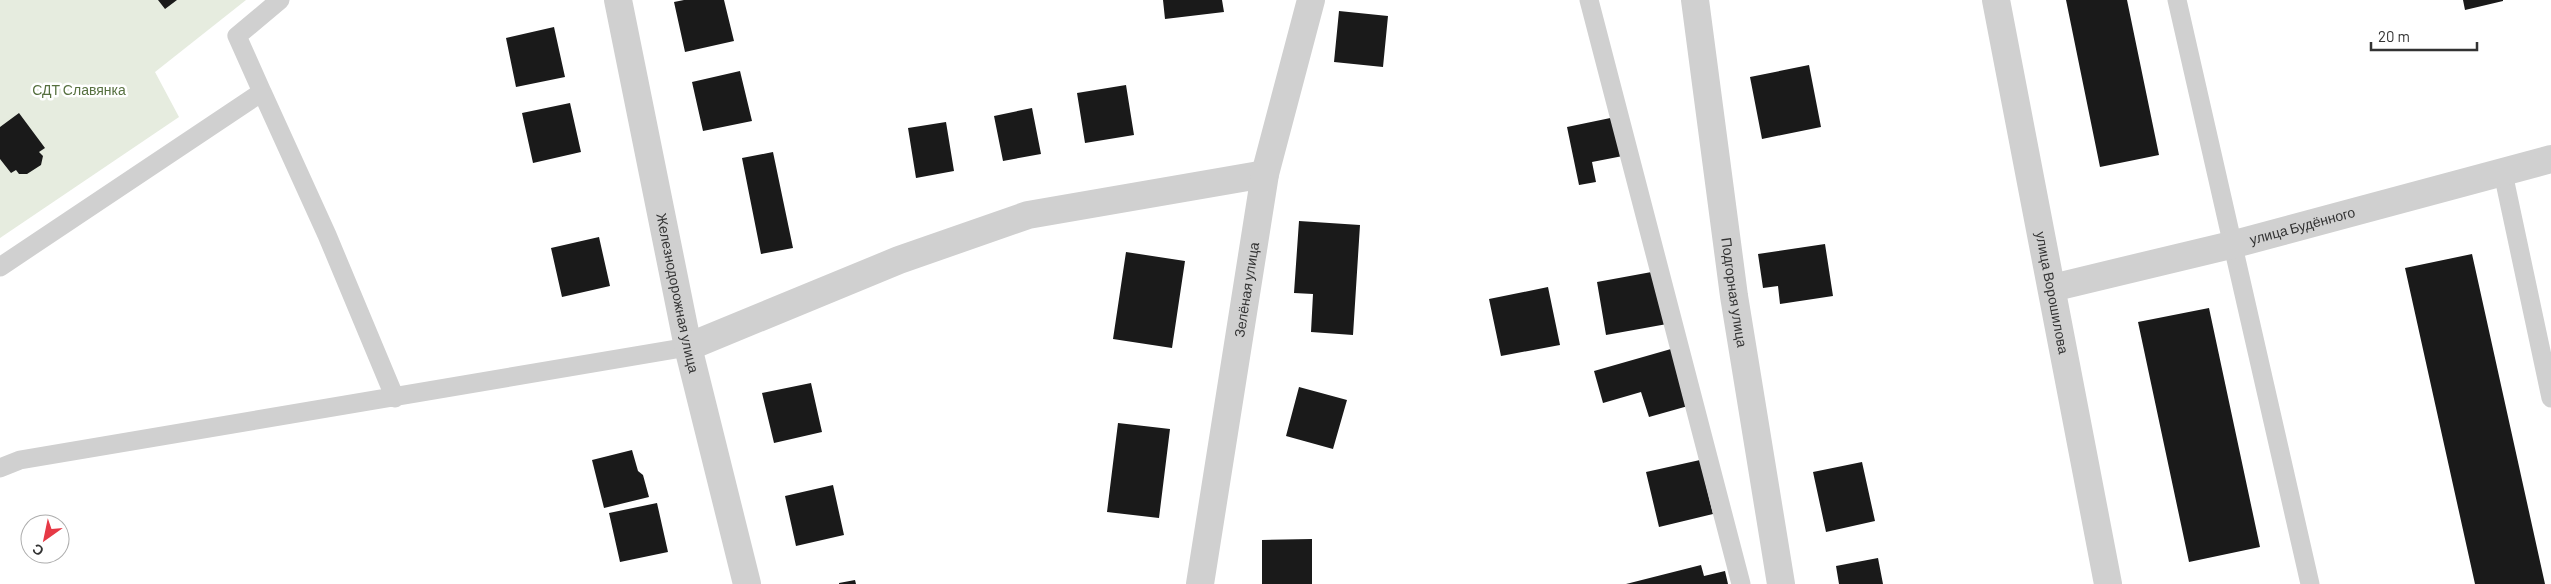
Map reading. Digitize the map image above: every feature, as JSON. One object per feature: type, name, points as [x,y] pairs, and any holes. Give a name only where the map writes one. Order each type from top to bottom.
[{"type":"street","name":"Железнодорожная улица","points":[[618,0],[688,347],[747,584]]},
{"type":"street","name":"Зелёная улица","points":[[1200,584],[1265,174],[1311,0]]},
{"type":"street","name":"Подгорная улица","points":[[1694,0],[1734,296],[1781,584]]},
{"type":"street","name":"улица Ворошилова","points":[[1996,0],[2108,584]]},
{"type":"street","name":"улица Будённого","points":[[2052,288],[2231,245],[2551,159]]},
{"type":"street","points":[[688,347],[899,260],[1028,215],[1265,174]]},
{"type":"lane","points":[[280,0],[237,36],[327,235],[394,398]]},
{"type":"lane","points":[[1589,0],[1741,584]]},
{"type":"lane","points":[[2177,0],[2231,245],[2310,584]]},
{"type":"lane","points":[[0,266],[262,92]]},
{"type":"lane","points":[[2503,173],[2551,398]]},
{"type":"lane","points":[[0,468],[20,460],[688,347]]},
{"type":"green space","name":"СДТ Славянка","points":[[0,0],[246,0],[155,72],[179,117],[0,238]]},
{"type":"building","points":[[158,0],[177,0],[165,9]]},
{"type":"building","points":[[684,0],[724,0],[734,41],[685,52],[674,2]]},
{"type":"building","points":[[1163,0],[1222,0],[1224,12],[1165,19]]},
{"type":"building","points":[[2066,0],[2127,0],[2159,155],[2100,167]]},
{"type":"building","points":[[2463,0],[2503,0],[2503,1],[2465,10]]},
{"type":"building","points":[[1339,11],[1388,16],[1383,67],[1334,62]]},
{"type":"building","points":[[554,27],[565,77],[516,87],[506,38]]},
{"type":"building","points":[[1809,65],[1821,127],[1762,139],[1750,77]]},
{"type":"building","points":[[740,71],[752,121],[703,131],[692,82]]},
{"type":"building","points":[[1126,85],[1134,135],[1085,143],[1077,93]]},
{"type":"building","points":[[570,103],[581,152],[533,163],[522,113]]},
{"type":"building","points":[[1032,108],[1041,154],[1003,161],[994,116]]},
{"type":"building","points":[[19,113],[45,148],[39,152],[43,156],[41,165],[27,174],[19,174],[16,170],[11,173],[0,159],[0,127]]},
{"type":"building","points":[[1620,116],[1628,155],[1592,162],[1596,182],[1579,185],[1567,127]]},
{"type":"building","points":[[946,122],[954,171],[916,178],[908,128]]},
{"type":"building","points":[[773,152],[793,248],[761,254],[742,158]]},
{"type":"building","points":[[1299,221],[1360,225],[1353,335],[1311,332],[1313,294],[1294,293]]},
{"type":"building","points":[[599,237],[610,286],[562,297],[551,248]]},
{"type":"building","points":[[1825,244],[1833,296],[1780,304],[1778,286],[1763,288],[1758,254]]},
{"type":"building","points":[[1126,252],[1185,261],[1172,348],[1113,339]]},
{"type":"building","points":[[2472,254],[2545,584],[2475,584],[2405,268]]},
{"type":"building","points":[[1657,271],[1667,324],[1606,335],[1597,282]]},
{"type":"building","points":[[1548,287],[1560,345],[1501,356],[1489,299]]},
{"type":"building","points":[[2209,308],[2260,547],[2189,562],[2138,322]]},
{"type":"building","points":[[1671,349],[1688,406],[1649,417],[1641,392],[1603,403],[1594,371]]},
{"type":"building","points":[[811,383],[822,432],[774,443],[762,393]]},
{"type":"building","points":[[1299,387],[1347,400],[1333,449],[1286,436]]},
{"type":"building","points":[[1118,423],[1170,429],[1159,518],[1107,512]]},
{"type":"building","points":[[632,450],[638,471],[643,475],[649,497],[604,508],[592,460]]},
{"type":"building","points":[[1700,460],[1713,514],[1659,527],[1646,472]]},
{"type":"building","points":[[1862,462],[1875,521],[1826,532],[1813,472]]},
{"type":"building","points":[[833,485],[844,535],[796,546],[785,496]]},
{"type":"building","points":[[657,503],[668,552],[620,562],[609,513]]},
{"type":"building","points":[[1312,539],[1312,584],[1262,584],[1262,540]]},
{"type":"building","points":[[1878,558],[1883,584],[1839,584],[1836,566]]},
{"type":"building","points":[[1701,565],[1704,576],[1725,571],[1728,584],[1626,584]]},
{"type":"building","points":[[855,580],[856,584],[839,584],[839,583]]}]
